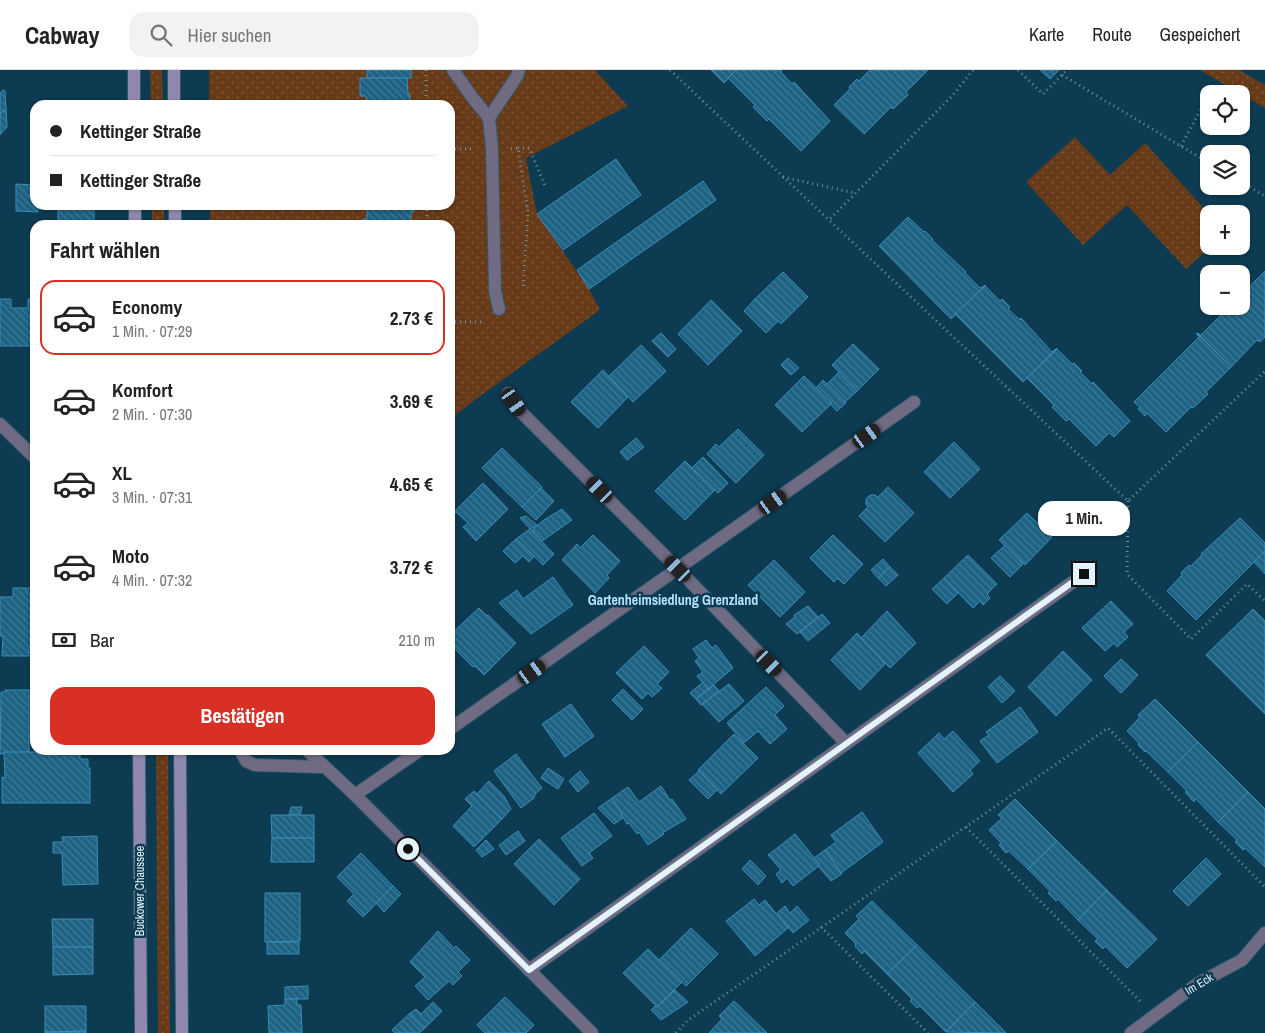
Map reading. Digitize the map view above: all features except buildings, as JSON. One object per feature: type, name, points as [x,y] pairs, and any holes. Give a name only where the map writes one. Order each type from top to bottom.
[{"type":"main road","points":[[134,70],[134,100]]},
{"type":"main road","points":[[174,70],[174,100]]},
{"type":"main road","name":"Buckower Chaussee","points":[[139,755],[141,1033]]},
{"type":"main road","points":[[180,755],[182,1033]]},
{"type":"street","points":[[453,70],[489,118],[492,149],[495,291],[499,308]]},
{"type":"street","points":[[489,118],[519,70]]},
{"type":"street","points":[[508,393],[521,412],[678,569],[846,743]]},
{"type":"street","points":[[455,725],[914,402]]},
{"type":"street","points":[[0,424],[30,453]]},
{"type":"street","points":[[529,970],[1084,574]]},
{"type":"street","points":[[243,755],[246,761],[255,765],[324,767]]},
{"type":"street","points":[[312,755],[592,1033]]},
{"type":"street","points":[[355,796],[413,755]]},
{"type":"street","name":"Im Eck","points":[[1131,1033],[1197,984],[1242,960],[1265,933]]},
{"type":"path","points":[[426,70],[426,100]]},
{"type":"path","points":[[670,70],[1128,501]]},
{"type":"path","points":[[829,220],[952,96],[974,70]]},
{"type":"path","points":[[1018,70],[1043,94],[1068,70]]},
{"type":"path","points":[[1062,75],[1200,158]]},
{"type":"path","points":[[1181,146],[1200,110]]},
{"type":"path","points":[[518,148],[529,148],[546,188]]},
{"type":"path","points":[[783,176],[855,193]]},
{"type":"path","points":[[1250,187],[1265,196]]},
{"type":"path","points":[[455,322],[492,322]]},
{"type":"path","points":[[1265,371],[1128,501],[1127,574],[1191,639],[1247,584],[1265,602]]},
{"type":"path","points":[[676,1033],[686,1021],[1108,728],[1265,887]]},
{"type":"path","points":[[966,827],[1154,1015]]},
{"type":"path","points":[[820,927],[928,1033]]},
{"type":"shaded area","points":[[150,70],[162,70],[163,100],[151,100]]},
{"type":"shaded area","points":[[209,70],[595,70],[628,106],[526,158],[537,214],[589,289],[600,310],[455,415],[455,220],[210,220],[210,210],[455,210],[455,100],[209,100]]},
{"type":"shaded area","points":[[1200,70],[1239,70],[1265,85],[1265,108],[1250,99],[1250,85],[1226,85]]},
{"type":"shaded area","points":[[1075,137],[1110,175],[1145,143],[1201,205],[1201,255],[1186,269],[1127,205],[1083,245],[1026,182]]},
{"type":"shaded area","points":[[152,210],[164,210],[164,220],[152,220]]},
{"type":"shaded area","points":[[156,755],[168,755],[170,1033],[158,1033]]},
{"type":"district","name":"Gartenheimsiedlung Grenzland","points":[[673,600]]},
{"type":"route","points":[[408,849],[529,970],[1084,574]]}]
